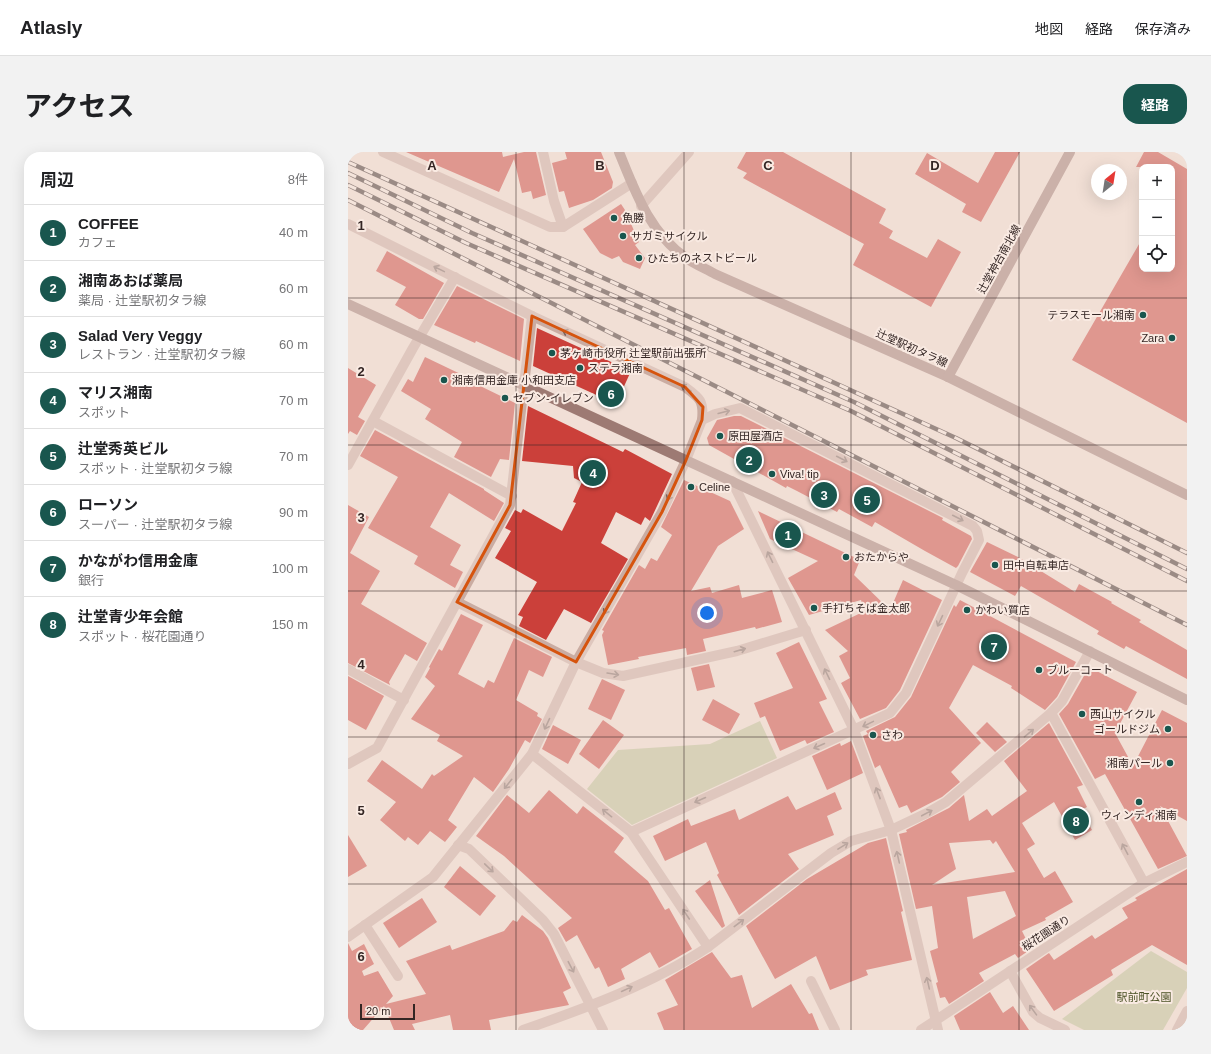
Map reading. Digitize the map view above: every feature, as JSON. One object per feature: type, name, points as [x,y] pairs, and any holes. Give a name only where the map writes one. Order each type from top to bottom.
[{"type":"street","points":[[543,152],[554,201],[563,227]]},
{"type":"street","name":"辻堂駅初タラ線","points":[[619,152],[641,206],[662,236],[685,257],[715,274],[948,376],[1187,495]]},
{"type":"street","points":[[641,206],[689,152]]},
{"type":"street","name":"辻堂神台南北線","points":[[948,376],[1070,152]]},
{"type":"street","points":[[387,153],[550,227],[563,227],[632,184]]},
{"type":"street","points":[[348,224],[532,316],[685,387],[697,396],[703,406],[702,420],[686,460],[662,512],[576,662],[532,754],[434,877],[348,938]]},
{"type":"street","points":[[348,465],[455,277]]},
{"type":"street","points":[[348,304],[956,585],[1187,700]]},
{"type":"street","points":[[348,764],[377,748],[510,505],[532,316]]},
{"type":"street","points":[[631,832],[890,713],[902,699],[979,540],[977,531],[973,526],[740,408],[715,414],[702,420]]},
{"type":"street","points":[[373,421],[512,496]]},
{"type":"street","points":[[732,481],[854,730],[892,830],[937,1026]]},
{"type":"street","points":[[458,602],[576,662],[603,673],[623,676],[737,651],[806,630]]},
{"type":"street","points":[[523,1030],[592,1006],[687,961],[708,947],[831,854],[851,841],[892,830],[946,802],[1051,714],[1062,701],[1090,651]]},
{"type":"street","points":[[348,669],[404,700]]},
{"type":"street","points":[[1051,714],[1144,883]]},
{"type":"street","points":[[532,754],[631,832],[708,947]]},
{"type":"street","points":[[458,845],[469,849],[543,920],[554,934],[603,1030]]},
{"type":"street","name":"桜花園通り","points":[[921,1030],[937,1026],[1010,971],[1144,883],[1187,862]]},
{"type":"street","points":[[365,925],[398,976]]},
{"type":"street","points":[[1010,971],[1034,1012],[1040,1018],[1065,1030]]},
{"type":"street","points":[[811,981],[835,1030]]},
{"type":"street","points":[[1177,1030],[1187,1012]]},
{"type":"highlighted area","points":[[532,316],[685,387],[703,407],[702,420],[686,460],[662,512],[576,662],[457,602],[510,505]]},
{"type":"green space","points":[[760,721],[777,758],[632,825],[587,789],[618,750],[710,744]]},
{"type":"green space","name":"駅前町公園","points":[[1151,951],[1187,972],[1187,988],[1163,1030],[1084,1030],[1062,1019]]},
{"type":"building","points":[[406,152],[502,152],[503,157],[524,152],[536,152],[546,195],[533,199],[531,191],[522,193],[514,159],[499,192]]},
{"type":"building","points":[[565,152],[601,152],[613,182],[612,188],[593,200],[569,208],[564,191],[559,192],[552,163],[567,159]]},
{"type":"building","points":[[746,152],[783,152],[886,209],[879,223],[893,231],[889,238],[927,258],[938,239],[961,252],[931,307],[853,265],[864,244],[743,178],[747,173],[737,168]]},
{"type":"building","points":[[995,152],[1020,152],[981,222],[962,212],[966,204],[915,174],[927,153],[978,183]]},
{"type":"building","name":"テラスモール湘南","points":[[1144,152],[1158,152],[1187,169],[1187,423],[1072,360],[1139,244],[1139,272],[1175,272],[1175,164],[1139,164],[1139,167],[1136,167]]},
{"type":"building","points":[[621,204],[639,242],[635,245],[645,258],[640,269],[623,262],[619,256],[612,259],[600,253],[583,229]]},
{"type":"building","points":[[387,251],[444,283],[423,319],[419,319],[395,305],[406,287],[376,271]]},
{"type":"building","points":[[457,286],[524,319],[520,361],[476,341],[475,343],[434,325]]},
{"type":"building","name":"ステラ湘南","points":[[537,328],[631,371],[616,404],[533,366]]},
{"type":"building","points":[[425,357],[473,380],[472,382],[515,403],[509,460],[500,459],[491,477],[454,457],[462,442],[425,419],[431,409],[401,391],[408,379],[413,382]]},
{"type":"building","points":[[348,368],[376,385],[358,417],[365,421],[357,435],[350,431],[348,434]]},
{"type":"building","points":[[528,406],[623,452],[625,449],[672,474],[650,521],[645,517],[641,525],[616,512],[601,543],[628,559],[591,623],[564,609],[546,640],[519,626],[523,617],[518,615],[537,582],[495,558],[511,531],[505,528],[515,510],[521,513],[523,509],[562,531],[576,503],[573,502],[582,482],[574,478],[573,466],[522,461]]},
{"type":"building","points":[[741,416],[943,518],[942,520],[971,536],[972,539],[958,566],[956,568],[875,522],[872,527],[839,509],[837,512],[787,486],[786,488],[709,445],[707,438],[717,420]]},
{"type":"building","points":[[375,430],[484,489],[504,503],[494,521],[449,493],[430,527],[461,545],[450,565],[463,572],[455,588],[414,564],[418,556],[368,528],[398,477],[360,456]]},
{"type":"building","points":[[684,480],[730,501],[744,529],[718,546],[691,591],[710,587],[712,593],[739,585],[742,598],[772,590],[782,622],[756,629],[755,627],[703,639],[706,651],[687,655],[686,648],[638,657],[639,659],[608,665],[602,635],[604,631],[602,630],[639,565],[645,569],[651,558],[657,561],[672,535],[661,527]]},
{"type":"building","points":[[348,505],[369,517],[350,553],[380,571],[361,604],[427,643],[417,661],[405,654],[389,682],[390,685],[348,663]]},
{"type":"building","points":[[758,511],[860,560],[854,575],[890,610],[903,580],[942,600],[900,690],[886,708],[860,719],[841,683],[850,678],[839,656],[848,651],[825,630],[865,611],[861,600],[809,615],[788,578],[818,561],[770,539]]},
{"type":"building","points":[[987,542],[1018,557],[1075,592],[1079,584],[1112,602],[1111,603],[1141,620],[1139,622],[1187,650],[1187,679],[1126,646],[1124,649],[1097,634],[1099,631],[1021,586],[1015,596],[970,572]]},
{"type":"building","points":[[960,600],[1076,662],[1057,697],[1045,710],[1011,688],[1012,686],[973,665],[949,708],[981,743],[951,772],[960,782],[942,797],[911,813],[907,805],[899,808],[880,765],[875,768],[863,736],[868,734],[866,731],[895,717],[911,697],[954,605],[956,607]]},
{"type":"building","points":[[461,614],[483,625],[458,674],[484,688],[488,680],[494,683],[514,638],[552,657],[543,677],[529,670],[516,700],[538,713],[537,716],[542,719],[530,743],[525,740],[509,769],[493,792],[474,777],[448,820],[457,827],[445,842],[430,831],[418,845],[408,837],[405,841],[380,820],[396,802],[367,781],[382,760],[422,789],[432,774],[434,776],[463,756],[437,741],[440,735],[411,719],[435,686],[425,677],[439,649],[442,651]]},
{"type":"building","points":[[799,642],[827,699],[819,702],[834,732],[807,744],[805,740],[780,751],[765,716],[760,718],[754,703],[793,688],[776,653]]},
{"type":"building","points":[[709,664],[715,687],[697,691],[691,668]]},
{"type":"building","points":[[1089,667],[1137,692],[1115,733],[1133,766],[1162,710],[1187,723],[1187,821],[1160,806],[1187,856],[1158,869],[1105,774],[1095,779],[1059,714],[1068,704]]},
{"type":"building","points":[[348,676],[384,696],[366,730],[348,720]]},
{"type":"building","points":[[602,679],[625,690],[611,720],[588,709]]},
{"type":"building","points":[[713,699],[740,714],[729,734],[702,720]]},
{"type":"building","points":[[603,720],[624,735],[599,769],[579,754]]},
{"type":"building","points":[[987,722],[1007,742],[995,752],[976,733]]},
{"type":"building","points":[[1049,723],[1083,785],[1077,787],[1087,807],[1081,810],[1092,830],[1075,840],[1054,802],[1022,823],[1035,844],[1027,849],[1044,878],[1055,871],[1073,902],[1045,918],[1046,920],[1022,931],[1031,949],[1018,958],[1015,954],[979,973],[984,981],[949,1004],[945,997],[940,998],[936,983],[938,982],[930,951],[938,948],[932,906],[916,909],[899,834],[907,832],[906,830],[949,808],[964,795],[969,821],[987,809],[992,816],[1027,791],[1004,761]],"holes":[[[990,840],[993,844],[996,841],[1015,872],[932,885],[956,869],[949,843]],[[1005,891],[1016,916],[973,939],[967,897]]]},
{"type":"building","points":[[553,725],[581,740],[568,764],[542,749]]},
{"type":"building","points":[[851,741],[863,773],[827,790],[812,756],[840,743],[841,746]]},
{"type":"building","points":[[549,790],[577,814],[583,806],[624,838],[614,852],[648,881],[665,910],[669,908],[692,949],[659,968],[650,952],[621,969],[625,979],[608,987],[599,967],[595,969],[577,935],[566,942],[558,928],[572,918],[504,856],[476,836],[507,795],[529,813]]},
{"type":"building","points":[[835,792],[842,809],[827,816],[834,835],[788,854],[799,869],[739,915],[717,875],[719,873],[706,842],[665,861],[653,836],[688,819],[691,826],[735,809],[739,820],[788,796],[796,810]]},
{"type":"building","points":[[348,835],[367,866],[348,877]]},
{"type":"building","points":[[886,838],[903,911],[901,912],[912,960],[866,970],[868,975],[830,990],[816,956],[775,979],[746,926],[807,879],[868,843]]},
{"type":"building","points":[[460,866],[496,896],[480,916],[444,887]]},
{"type":"building","points":[[1187,869],[1187,965],[1152,945],[1111,970],[1113,975],[1054,1011],[1026,969],[1049,953],[1054,960],[1092,935],[1095,939],[1128,918],[1122,908],[1137,900],[1135,898]]},
{"type":"building","points":[[710,880],[725,926],[722,928],[695,891]]},
{"type":"building","points":[[422,898],[437,922],[399,948],[383,923]]},
{"type":"building","points":[[522,915],[543,931],[548,938],[571,988],[563,992],[569,1005],[489,1020],[491,1030],[453,1030],[450,1015],[412,1024],[415,1030],[394,1030],[384,1006],[363,1030],[348,1030],[348,943],[352,951],[364,944],[374,964],[362,971],[364,976],[378,971],[393,996],[386,1004],[426,994],[406,961],[450,945],[452,950],[504,931],[513,920],[517,922]]},
{"type":"building","points":[[712,952],[731,978],[742,975],[752,1008],[791,984],[809,1014],[812,1013],[819,1030],[664,1030],[657,1013],[678,1005],[665,980]]},
{"type":"building","points":[[990,992],[1003,1013],[1013,1006],[1029,1030],[960,1030],[954,1016]]},
{"type":"railway","points":[[348,162],[956,438],[1187,553]]},
{"type":"railway","points":[[348,173],[472,233],[854,402],[1187,569]]},
{"type":"railway","points":[[348,185],[466,243],[851,411],[1187,581]]},
{"type":"railway","points":[[348,200],[1187,625]]},
{"type":"place","name":"魚勝","points":[[614,218]]},
{"type":"place","name":"サガミサイクル","points":[[623,236]]},
{"type":"place","name":"ひたちのネストビール","points":[[639,258]]},
{"type":"place","name":"テラスモール湘南","points":[[1143,315]]},
{"type":"place","name":"Zara","points":[[1172,338]]},
{"type":"place","name":"茅ヶ崎市役所 辻堂駅前出張所","points":[[552,353]]},
{"type":"place","name":"ステラ湘南","points":[[580,368]]},
{"type":"place","name":"湘南信用金庫 小和田支店","points":[[444,380]]},
{"type":"place","name":"ローソン","points":[[611,394]]},
{"type":"place","name":"セブン-イレブン","points":[[505,398]]},
{"type":"place","name":"原田屋酒店","points":[[720,436]]},
{"type":"place","name":"湘南あおば薬局","points":[[749,460]]},
{"type":"place","name":"マリス湘南","points":[[593,473]]},
{"type":"place","name":"Viva! tip","points":[[772,474]]},
{"type":"place","name":"Celine","points":[[691,487]]},
{"type":"place","name":"Salad Very Veggy","points":[[824,495]]},
{"type":"place","name":"辻堂秀英ビル","points":[[867,500]]},
{"type":"place","name":"COFFEE","points":[[788,535]]},
{"type":"place","name":"おたからや","points":[[846,557]]},
{"type":"place","name":"田中自転車店","points":[[995,565]]},
{"type":"place","name":"手打ちそば金太郎","points":[[814,608]]},
{"type":"place","name":"かわい質店","points":[[967,610]]},
{"type":"place","name":"かながわ信用金庫","points":[[994,647]]},
{"type":"place","name":"ブルーコート","points":[[1039,670]]},
{"type":"place","name":"西山サイクル","points":[[1082,714]]},
{"type":"place","name":"ゴールドジム","points":[[1168,729]]},
{"type":"place","name":"さわ","points":[[873,735]]},
{"type":"place","name":"湘南パール","points":[[1170,763]]},
{"type":"place","name":"ウィンディ湘南","points":[[1139,802]]},
{"type":"place","name":"辻堂青少年会館","points":[[1076,821]]}]
